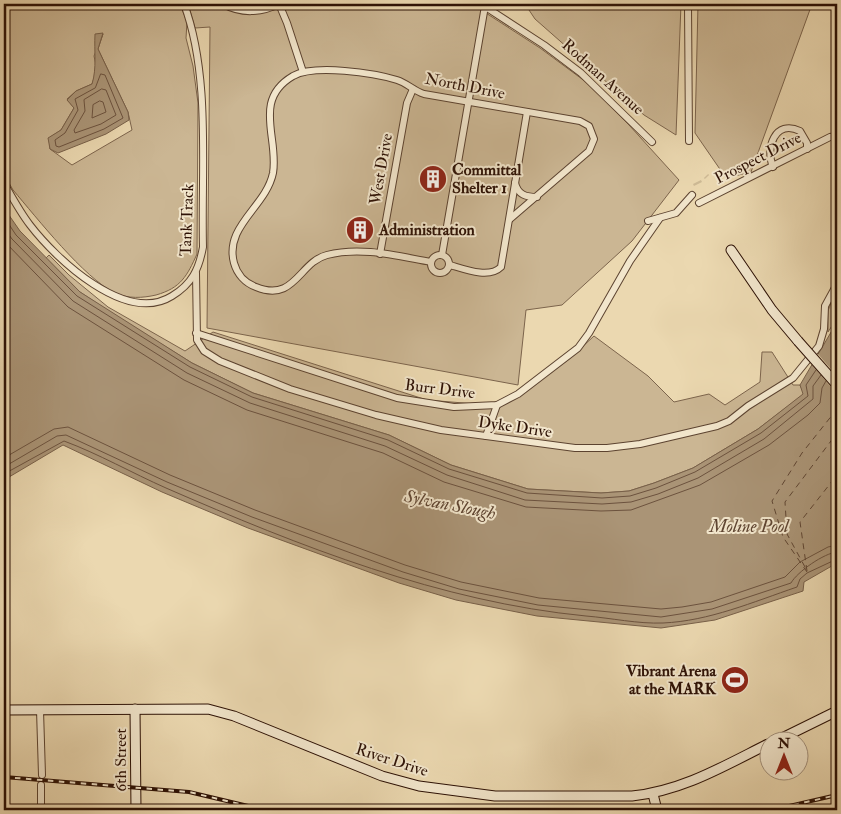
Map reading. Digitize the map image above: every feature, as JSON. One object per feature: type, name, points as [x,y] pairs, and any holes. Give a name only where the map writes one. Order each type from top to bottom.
[{"type":"main road","points":[[731,250],[772,310],[837,385]]},
{"type":"main road","name":"River Drive","points":[[4,710],[195,708],[222,712],[382,776],[420,786],[495,796],[632,796],[654,794],[680,786],[758,749]]},
{"type":"main road","name":"6th Street","points":[[135,709],[136,810]]},
{"type":"main road","points":[[795,732],[837,712]]},
{"type":"main road","points":[[654,794],[658,810]]},
{"type":"street","name":"Tank Track","points":[[4,183],[29,224],[56,253],[75,270],[117,297],[139,304],[159,302],[178,292],[196,273],[203,247],[201,105],[197,54],[184,4]]},
{"type":"street","points":[[223,4],[238,10],[251,12],[264,10],[279,4],[288,23],[303,72],[284,83],[272,103],[269,123],[274,157],[273,173],[264,196],[235,234],[231,251],[236,270],[252,285],[265,289],[278,289],[296,282],[308,267],[325,256],[357,251],[432,262]]},
{"type":"street","points":[[688,4],[689,141]]},
{"type":"street","points":[[442,255],[483,5]]},
{"type":"street","name":"Rodman Avenue","points":[[483,5],[581,73],[652,142]]},
{"type":"street","name":"North Drive","points":[[303,72],[326,70],[386,78],[402,82],[424,94],[580,121],[592,130],[594,144],[589,151],[537,197]]},
{"type":"street","name":"West Drive","points":[[380,254],[407,103],[413,89]]},
{"type":"street","points":[[450,266],[491,273],[500,267],[510,219],[527,112]]},
{"type":"street","points":[[773,166],[770,155],[771,143],[781,130],[800,131],[807,143],[807,149]]},
{"type":"street","name":"Prospect Drive","points":[[699,203],[830,137]]},
{"type":"street","points":[[515,183],[517,190],[523,195],[537,197]]},
{"type":"street","name":"Burr Drive","points":[[648,220],[676,213],[692,195]]},
{"type":"street","points":[[510,219],[537,197]]},
{"type":"street","name":"Burr Drive","points":[[196,333],[397,398],[454,407],[497,405],[541,377],[584,340],[630,261],[660,218]]},
{"type":"street","points":[[442,255],[447,258],[450,266],[444,272],[438,273],[432,268],[432,262],[434,257],[442,255]]},
{"type":"street","points":[[196,273],[196,333]]},
{"type":"street","name":"Dyke Drive","points":[[196,333],[200,347],[211,356],[290,389],[400,421],[555,446],[608,448],[673,437],[717,426],[729,421],[748,406],[792,378],[819,346],[824,329],[826,306],[837,284]]},
{"type":"street","points":[[486,436],[497,405]]},
{"type":"street","points":[[40,710],[42,775]]},
{"type":"street","points":[[41,785],[41,810]]},
{"type":"shaded area","points":[[4,4],[180,4],[187,22],[186,38],[193,66],[198,103],[197,254],[190,269],[177,285],[165,292],[151,296],[130,297],[115,293],[89,275],[61,246],[13,190],[4,174]],"holes":[[[103,34],[98,49],[128,112],[132,130],[72,165],[50,149],[49,138],[61,130],[74,108],[67,99],[76,91],[92,84],[97,70],[94,56]]]},
{"type":"shaded area","points":[[188,4],[472,4],[540,48],[586,82],[629,125],[679,180],[632,241],[562,305],[526,310],[518,385],[207,328],[210,27],[195,28]]},
{"type":"shaded area","points":[[525,4],[681,4],[676,135],[644,115],[535,19]]},
{"type":"shaded area","points":[[698,4],[812,4],[751,172],[726,178],[695,133]]},
{"type":"shaded area","points":[[49,255],[69,275],[108,307],[185,351],[213,332],[427,400],[500,406],[568,360],[594,336],[648,376],[674,402],[709,394],[725,405],[760,382],[762,352],[772,352],[793,385],[800,385],[804,394],[758,429],[693,468],[654,483],[629,491],[601,493],[528,489],[451,465],[389,435],[253,393],[192,363],[80,292],[46,258]]},
{"type":"shaded area","points":[[837,287],[837,318],[828,332],[828,311]]},
{"type":"water","points":[[103,33],[98,49],[128,112],[129,120],[106,134],[58,153],[50,149],[48,138],[61,130],[74,108],[67,100],[76,91],[92,84],[95,66],[95,34]]},
{"type":"water","name":"Moline Pool","points":[[4,208],[20,231],[80,292],[192,363],[253,393],[389,435],[451,465],[528,489],[601,493],[629,491],[693,468],[758,429],[803,394],[800,385],[837,322],[837,563],[804,582],[803,591],[715,620],[661,628],[537,616],[456,600],[399,583],[248,528],[162,492],[63,445],[4,480]]},
{"type":"pier","points":[[817,353],[837,376],[837,394],[811,364]]},
{"type":"ferry route","points":[[807,572],[783,537],[772,501],[802,453],[837,409]]},
{"type":"ferry route","points":[[805,567],[787,534],[785,502],[837,433]]},
{"type":"ferry route","points":[[807,571],[800,522],[837,475]]},
{"type":"railway","points":[[4,777],[189,792],[265,810]]},
{"type":"railway","points":[[772,810],[837,795]]},
{"type":"place","name":"Committal Shelter 1","points":[[433,179]]},
{"type":"place","name":"Administration","points":[[360,230]]},
{"type":"place","name":"Vibrant Arena at the MARK","points":[[735,680]]},
{"type":"water label","name":"Sylvan Slough","points":[[450,505]]}]
